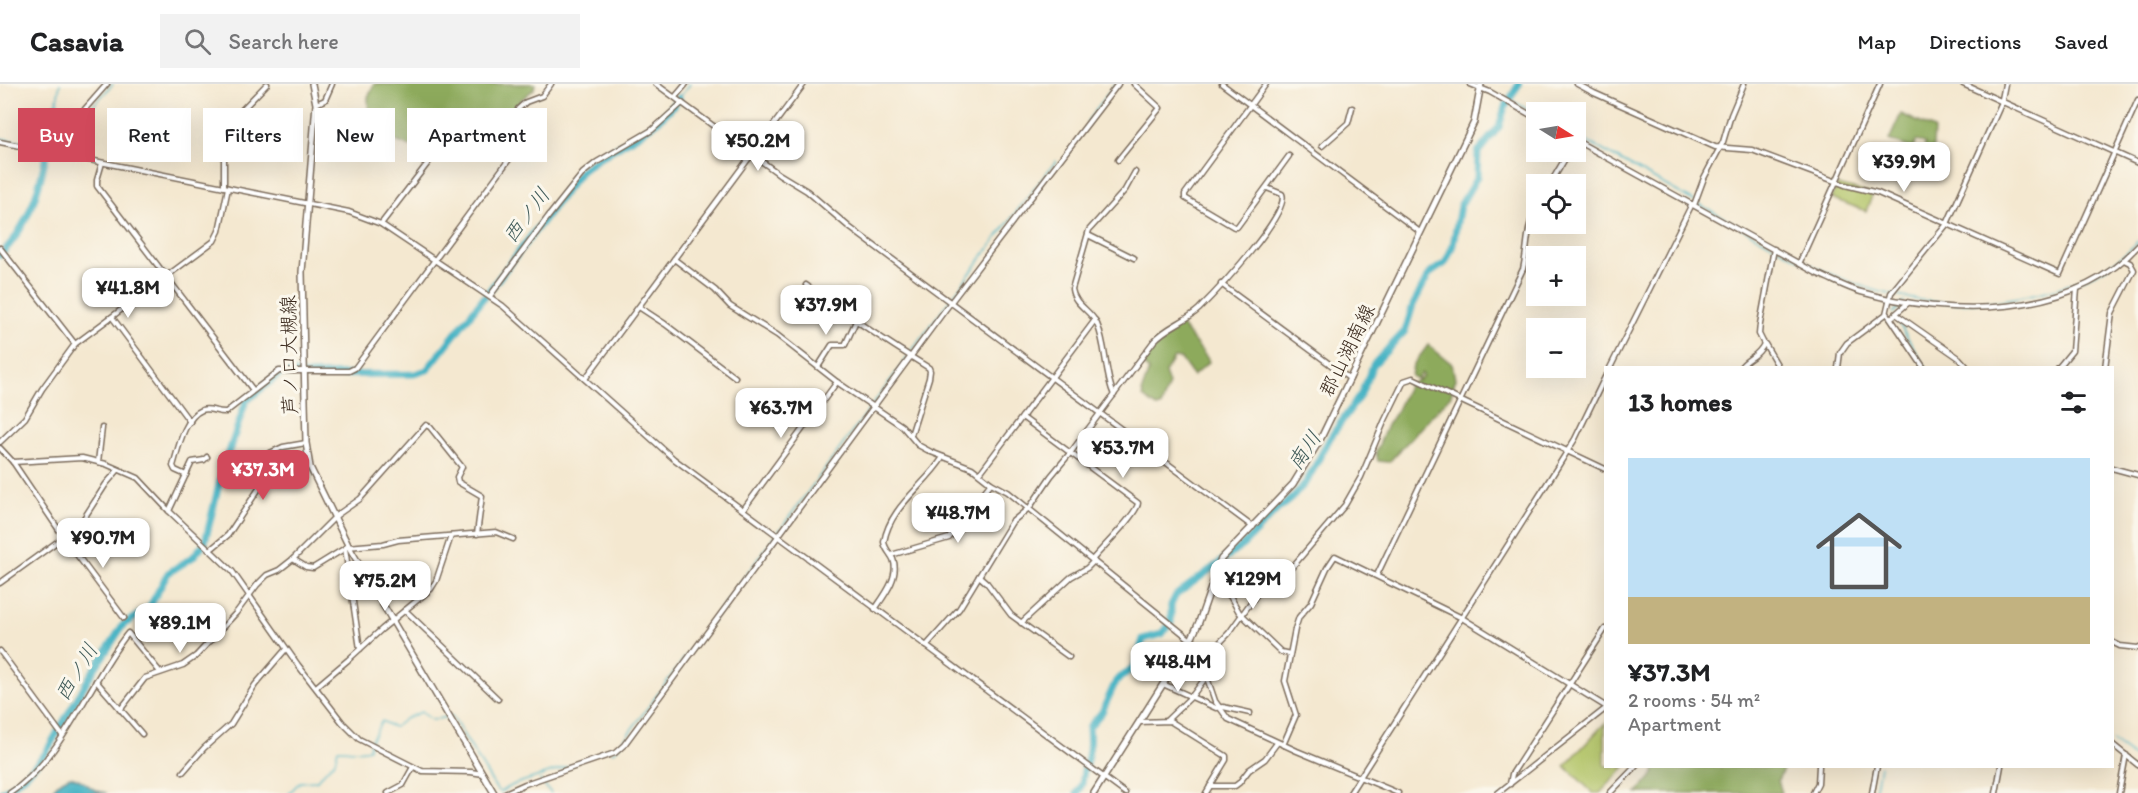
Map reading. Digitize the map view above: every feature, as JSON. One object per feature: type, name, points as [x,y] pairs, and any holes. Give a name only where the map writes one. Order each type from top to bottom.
[{"type":"main road","name":"芦ノ口大槻線","points":[[312,84],[316,104],[302,272],[308,461],[347,548],[393,619],[494,793]]},
{"type":"main road","name":"郡山湖南線","points":[[1094,793],[1191,640],[1221,559],[1293,484],[1320,440],[1474,122],[1481,86]]},
{"type":"street","points":[[86,108],[107,84]]},
{"type":"street","points":[[243,108],[267,84]]},
{"type":"street","points":[[316,104],[325,100],[332,84]]},
{"type":"street","points":[[519,108],[526,102],[542,96],[551,84]]},
{"type":"street","points":[[656,84],[807,191],[849,226],[1253,527]]},
{"type":"street","points":[[490,296],[583,174],[597,162],[659,125],[678,100],[686,84]]},
{"type":"street","points":[[585,379],[804,84]]},
{"type":"street","points":[[505,793],[519,786],[594,761],[620,749],[951,302],[1118,84]]},
{"type":"street","points":[[1118,160],[1160,108],[1134,84]]},
{"type":"street","points":[[1222,84],[1420,232]]},
{"type":"street","points":[[1266,84],[1185,194],[1185,198],[1235,227],[1240,224],[1289,156]]},
{"type":"street","points":[[1470,84],[1481,86],[1526,112]]},
{"type":"street","points":[[1577,84],[1719,148],[1752,150],[1836,182],[1878,193],[2060,274],[2138,100]]},
{"type":"street","points":[[1611,366],[1693,204],[1719,148],[1744,84]]},
{"type":"street","points":[[1800,262],[1880,84]]},
{"type":"street","points":[[1963,84],[2138,163]]},
{"type":"street","points":[[1838,366],[1840,353],[1847,344],[1887,313],[1890,296],[1947,224],[2001,101],[2005,84]]},
{"type":"street","points":[[1322,146],[1348,123],[1352,108]]},
{"type":"street","points":[[0,142],[18,146]]},
{"type":"street","points":[[1586,146],[1773,249],[1848,287],[1890,296],[1908,303],[1989,307],[2045,299],[2077,289],[2104,274],[2124,260],[2138,246]]},
{"type":"street","points":[[95,162],[349,212],[381,225],[490,296],[674,459],[1125,793]]},
{"type":"street","points":[[0,442],[25,418],[42,389],[75,344],[216,238],[226,188],[224,162]]},
{"type":"street","points":[[381,225],[429,162]]},
{"type":"street","points":[[186,475],[172,468],[181,438],[190,422],[202,410],[226,412],[279,370],[349,371],[354,369],[507,162]]},
{"type":"street","points":[[102,163],[97,186],[253,390]]},
{"type":"street","points":[[1114,396],[1095,320],[1072,293],[1088,235],[1096,222],[1125,190],[1135,172]]},
{"type":"street","points":[[926,646],[936,632],[952,619],[1012,522],[1028,508],[1161,333],[1198,310],[1248,255],[1279,212],[1284,196],[1267,188]]},
{"type":"street","points":[[1377,575],[1523,269],[1529,234]]},
{"type":"street","points":[[1088,235],[1134,258]]},
{"type":"street","points":[[0,249],[75,344]]},
{"type":"street","points":[[1773,249],[1759,331],[1778,366]]},
{"type":"street","points":[[674,259],[715,290],[730,306],[777,334],[837,382],[902,426],[918,445],[970,467],[991,483],[1008,492],[1191,640]]},
{"type":"street","points":[[2105,366],[2112,313],[2134,270],[2130,263],[2124,260]]},
{"type":"street","points":[[1221,284],[1350,379]]},
{"type":"street","points":[[806,285],[930,371],[911,436]]},
{"type":"street","points":[[2060,366],[2072,351],[2077,289]]},
{"type":"street","points":[[1891,318],[1908,303]]},
{"type":"street","points":[[639,308],[665,324],[735,377]]},
{"type":"street","points":[[1887,313],[1922,366]]},
{"type":"street","points":[[1896,314],[1959,358],[1966,366]]},
{"type":"street","points":[[112,317],[190,422]]},
{"type":"street","points":[[980,474],[1095,320]]},
{"type":"street","points":[[818,367],[832,345],[845,345],[856,321]]},
{"type":"street","points":[[1742,366],[1758,355],[1764,344]]},
{"type":"street","points":[[1200,663],[1229,633],[1259,591],[1288,572],[1345,505],[1361,477],[1405,380],[1413,378],[1604,468]]},
{"type":"street","points":[[1350,793],[1568,450],[1604,379]]},
{"type":"street","points":[[743,510],[837,382]]},
{"type":"street","points":[[1020,623],[1071,577],[1087,568],[1138,505],[1022,417]]},
{"type":"street","points":[[120,710],[148,676],[183,665],[196,656],[267,575],[294,560],[334,519],[360,499],[428,425],[462,467],[457,477],[458,482],[482,496],[477,534]]},
{"type":"street","points":[[98,462],[102,428]]},
{"type":"street","points":[[210,549],[228,535],[258,490],[268,454],[283,447],[306,442]]},
{"type":"street","points":[[0,448],[13,462],[63,536],[124,618]]},
{"type":"street","points":[[169,511],[192,462],[204,460],[207,457]]},
{"type":"street","points":[[875,609],[891,582],[895,567],[885,547],[885,538],[897,513],[913,490],[943,457]]},
{"type":"street","points":[[13,462],[82,458],[138,478],[232,571],[286,649],[338,717],[359,739],[413,768],[430,772],[484,774]]},
{"type":"street","points":[[2114,469],[2138,475]]},
{"type":"street","points":[[0,583],[82,521],[118,470]]},
{"type":"street","points":[[891,555],[949,538],[991,483]]},
{"type":"street","points":[[294,560],[311,568],[347,548],[404,539],[496,532],[513,539]]},
{"type":"street","points":[[316,687],[434,585],[451,536]]},
{"type":"street","points":[[347,548],[360,649]]},
{"type":"street","points":[[1283,745],[1296,715],[1285,685],[1298,620],[1311,603],[1335,556],[1462,618],[1604,707]]},
{"type":"street","points":[[979,576],[1020,623],[1069,657]]},
{"type":"street","points":[[1211,586],[1230,596],[1241,614],[1281,652],[1290,654]]},
{"type":"street","points":[[405,610],[498,699]]},
{"type":"street","points":[[1510,784],[1512,774],[1604,631]]},
{"type":"street","points":[[10,793],[34,773],[52,752],[128,633],[160,672]]},
{"type":"street","points":[[2114,643],[2138,648]]},
{"type":"street","points":[[183,772],[204,748],[231,724],[255,685],[286,649]]},
{"type":"street","points":[[0,651],[62,735]]},
{"type":"street","points":[[1183,652],[1200,663],[1219,709],[1228,719],[1360,779],[1398,793]]},
{"type":"street","points":[[1167,720],[1191,697],[1206,677]]},
{"type":"street","points":[[96,681],[142,734]]},
{"type":"street","points":[[1163,684],[1219,709],[1223,707],[1250,713]]},
{"type":"street","points":[[1498,793],[1604,709]]},
{"type":"street","points":[[1139,722],[1167,720],[1226,757],[1206,793]]},
{"type":"street","points":[[1210,786],[1235,786],[1265,759],[1278,743]]},
{"type":"street","points":[[2114,746],[2138,765]]},
{"type":"street","points":[[2119,793],[2126,755]]},
{"type":"street","points":[[388,793],[403,785],[413,768]]},
{"type":"street","points":[[1610,793],[1634,768]]},
{"type":"street","points":[[1813,793],[1818,783],[1819,768]]},
{"type":"street","points":[[1872,793],[1877,768]]},
{"type":"street","points":[[1996,793],[2001,768]]},
{"type":"green space","points":[[374,84],[535,84],[534,89],[515,108],[407,108],[407,145],[395,141],[395,108],[368,108],[368,97]]},
{"type":"green space","points":[[1901,114],[1934,129],[1932,162],[1927,160],[1929,154],[1924,152],[1925,143],[1916,141],[1913,149],[1889,140]]},
{"type":"green space","points":[[1837,185],[1873,194],[1866,211],[1831,198]]},
{"type":"green space","points":[[1177,326],[1182,326],[1209,362],[1193,376],[1181,359],[1174,358],[1165,373],[1169,384],[1161,407],[1157,407],[1143,397],[1142,390],[1149,370],[1143,365],[1157,343]]},
{"type":"green space","points":[[1428,345],[1452,364],[1455,379],[1451,395],[1391,460],[1378,461],[1376,452],[1387,425],[1409,384],[1423,376],[1422,373],[1417,379],[1411,376],[1413,365]]},
{"type":"green space","points":[[1604,724],[1604,768],[1624,768],[1600,793],[1593,793],[1565,766]]},
{"type":"green space","points":[[1656,768],[1683,770],[1686,768],[1784,768],[1778,780],[1782,793],[1637,793],[1652,776]]},
{"type":"water","points":[[70,776],[81,780],[95,790],[107,793],[51,793],[59,783]]},
{"type":"waterway","points":[[60,84],[56,106],[87,112],[113,84]]},
{"type":"waterway","points":[[679,98],[690,84]]},
{"type":"waterway","points":[[1087,122],[1115,84]]},
{"type":"waterway","name":"南川","points":[[1077,793],[1082,785],[1088,754],[1089,727],[1102,712],[1116,681],[1135,666],[1143,639],[1162,634],[1171,623],[1171,605],[1176,595],[1242,546],[1307,481],[1330,438],[1361,394],[1373,365],[1405,331],[1413,305],[1429,274],[1445,263],[1453,245],[1460,206],[1477,177],[1478,152],[1499,127],[1505,107],[1519,84]]},
{"type":"waterway","name":"西ノ川","points":[[489,291],[581,171],[646,130],[658,121],[679,98]]},
{"type":"waterway","points":[[1509,99],[1526,108]]},
{"type":"waterway","points":[[0,255],[24,222],[32,204],[44,165],[56,106]]},
{"type":"waterway","points":[[0,138],[18,141]]},
{"type":"waterway","points":[[1586,141],[1694,201]]},
{"type":"waterway","points":[[910,353],[1056,161]]},
{"type":"waterway","points":[[1697,203],[1820,269],[1859,285],[1899,297],[1942,302],[1988,302],[2066,286],[2105,268],[2138,241]]},
{"type":"waterway","name":"西ノ川","points":[[307,375],[414,374],[427,370],[484,297]]},
{"type":"waterway","points":[[1893,313],[1904,302]]},
{"type":"waterway","points":[[1895,317],[1925,366]]},
{"type":"waterway","points":[[612,752],[617,749],[908,357]]},
{"type":"waterway","name":"西ノ川","points":[[1,793],[25,776],[45,754],[90,676],[123,625],[149,608],[168,573],[193,557],[205,542],[221,476],[246,401],[280,374],[290,372],[303,374]]},
{"type":"waterway","points":[[289,793],[300,782],[316,781],[335,761],[338,749],[361,751],[369,749],[370,742],[382,721],[395,727],[405,719],[421,712],[432,720],[452,716],[500,792],[515,784],[571,766]]},
{"type":"waterway","points":[[2114,742],[2138,760]]},
{"type":"waterway","points":[[1875,793],[1880,768]]},
{"type":"waterway","points":[[540,780],[551,793]]}]
